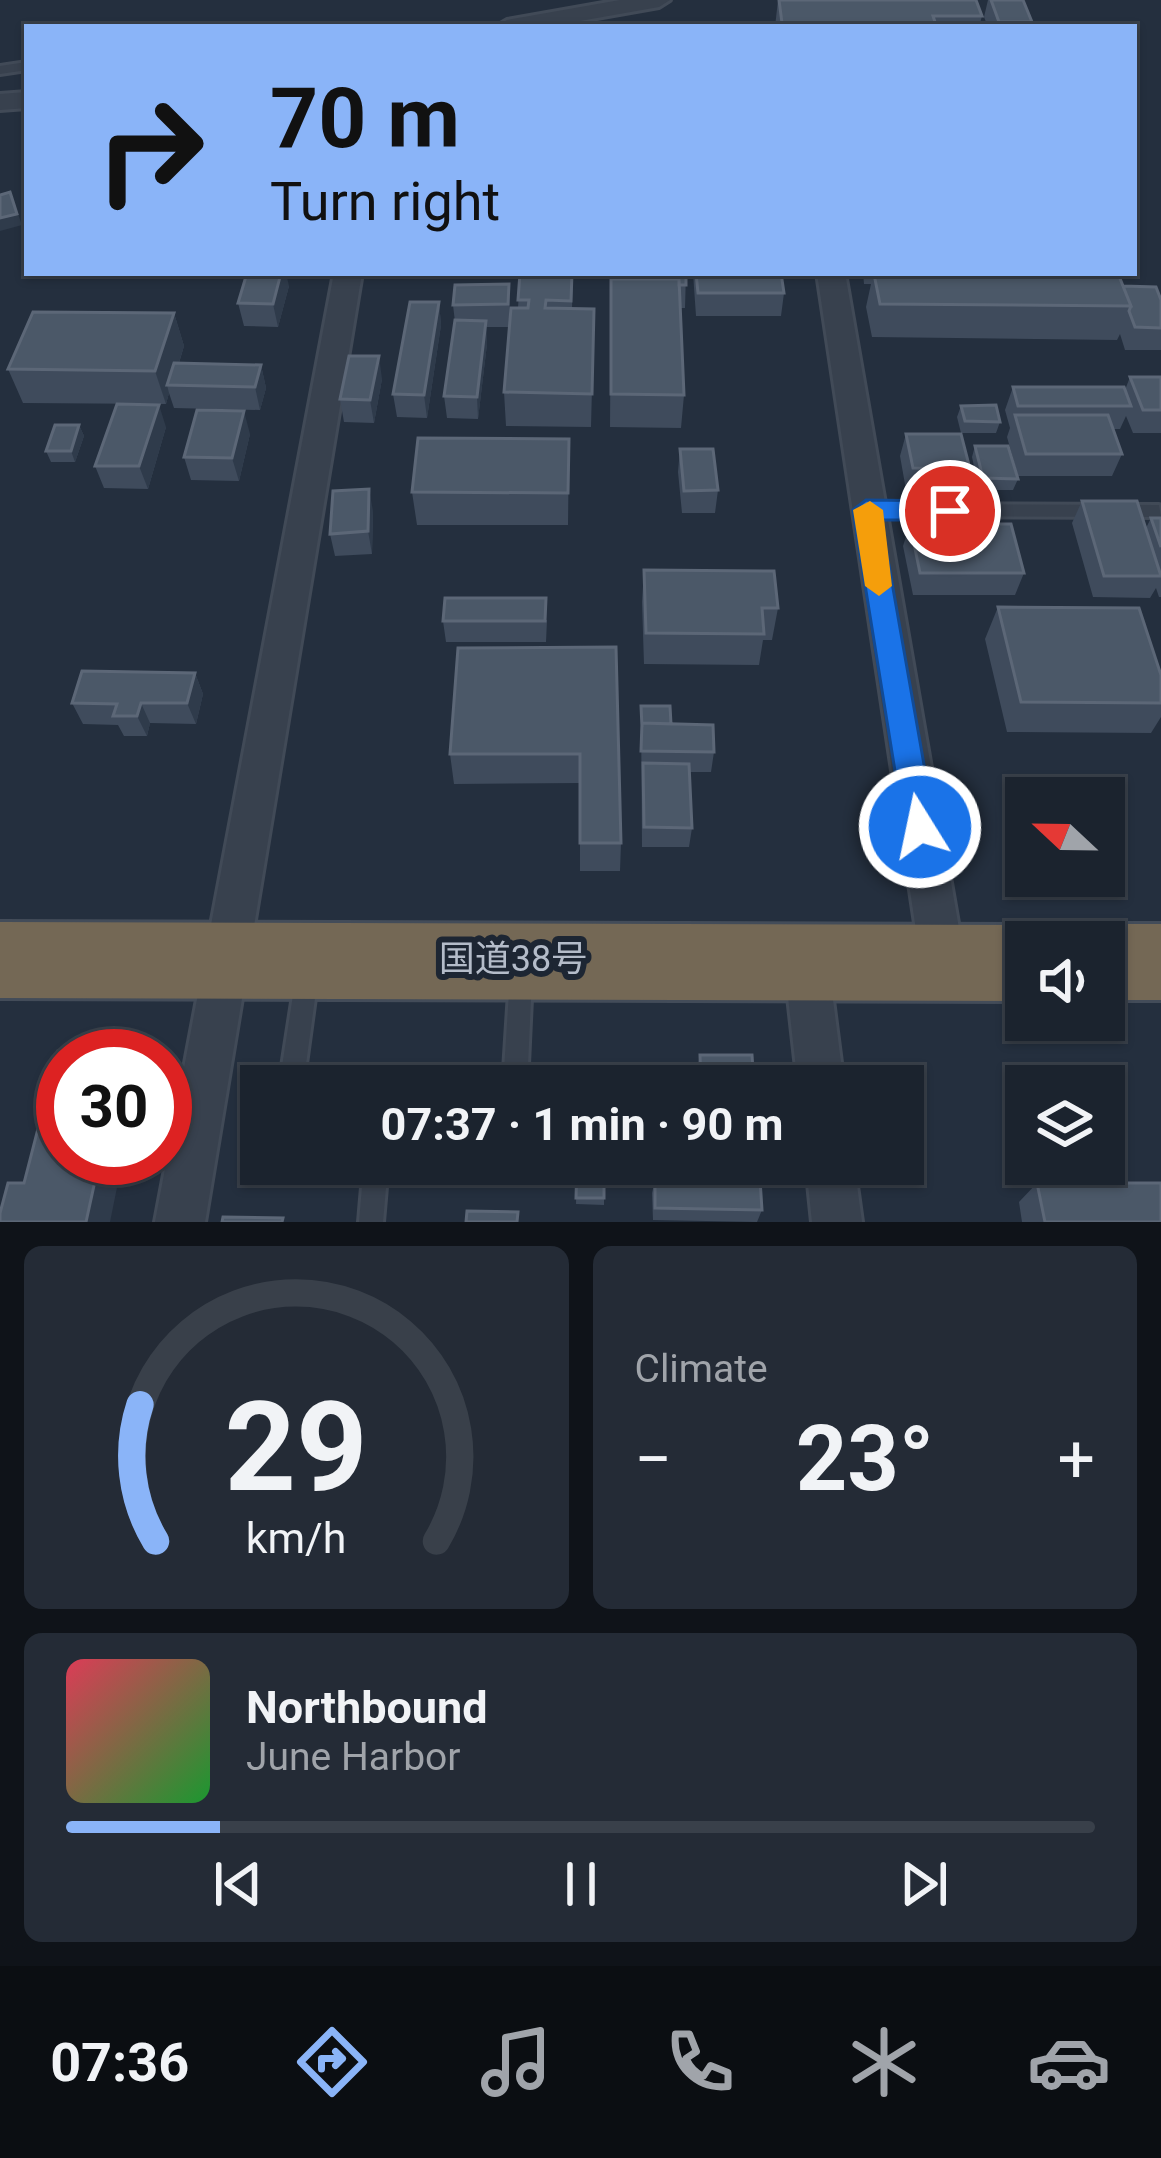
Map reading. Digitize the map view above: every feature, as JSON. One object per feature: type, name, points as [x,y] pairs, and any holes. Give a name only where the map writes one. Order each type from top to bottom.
[{"type":"highway","name":"国道38号","points":[[0,960],[1005,963]]},
{"type":"highway","points":[[1125,962],[1161,962]]},
{"type":"street","points":[[523,24],[659,0]]},
{"type":"street","points":[[573,24],[590,11]]},
{"type":"street","points":[[180,1222],[347,276]]},
{"type":"street","points":[[831,276],[943,963]]},
{"type":"street","points":[[806,961],[818,1065]]},
{"type":"street","points":[[833,1185],[837,1222]]},
{"type":"lane","points":[[866,510],[1159,511]]},
{"type":"lane","points":[[295,1065],[309,959]]},
{"type":"lane","points":[[516,1065],[522,959]]},
{"type":"lane","points":[[371,1222],[374,1185]]},
{"type":"building","points":[[779,0],[976,0],[982,16],[933,16],[936,24],[782,23]]},
{"type":"building","points":[[991,0],[1023,0],[1032,22],[999,22]]},
{"type":"building","points":[[10,192],[17,214],[0,218],[0,195]]},
{"type":"building","points":[[246,276],[280,276],[273,304],[238,303]]},
{"type":"building","points":[[520,276],[572,276],[571,301],[546,300],[545,308],[594,309],[592,394],[504,392],[511,308],[528,308],[529,300],[518,300]]},
{"type":"building","points":[[686,276],[686,285],[679,285],[679,279],[657,279]]},
{"type":"building","points":[[696,276],[781,276],[784,293],[698,293]]},
{"type":"building","points":[[874,276],[1119,276],[1131,306],[880,304]]},
{"type":"building","points":[[611,279],[679,279],[684,395],[611,394]]},
{"type":"building","points":[[509,284],[508,304],[453,305],[455,285]]},
{"type":"building","points":[[1123,286],[1156,287],[1161,328],[1135,327]]},
{"type":"building","points":[[410,302],[439,302],[424,395],[393,394]]},
{"type":"building","points":[[33,312],[174,313],[155,371],[8,369]]},
{"type":"building","points":[[455,320],[486,321],[477,397],[444,396]]},
{"type":"building","points":[[349,356],[379,356],[370,400],[340,399]]},
{"type":"building","points":[[174,363],[261,365],[255,387],[167,385]]},
{"type":"building","points":[[1130,377],[1161,377],[1161,410],[1143,410]]},
{"type":"building","points":[[1013,387],[1124,387],[1131,406],[1018,406]]},
{"type":"building","points":[[117,404],[159,405],[139,466],[95,466]]},
{"type":"building","points":[[996,405],[1000,422],[965,421],[961,406]]},
{"type":"building","points":[[197,410],[244,411],[232,458],[184,457]]},
{"type":"building","points":[[1015,415],[1108,415],[1122,454],[1026,454]]},
{"type":"building","points":[[55,425],[79,425],[71,451],[46,451]]},
{"type":"building","points":[[906,434],[961,434],[970,469],[913,468]]},
{"type":"building","points":[[418,438],[569,439],[568,493],[412,492]]},
{"type":"building","points":[[975,446],[1008,446],[1018,479],[983,478]]},
{"type":"building","points":[[680,449],[713,449],[718,490],[684,491]]},
{"type":"building","points":[[369,489],[368,531],[330,534],[333,491]]},
{"type":"building","points":[[1082,501],[1137,501],[1161,576],[1104,576]]},
{"type":"building","points":[[1151,518],[1161,518],[1161,547]]},
{"type":"building","points":[[910,524],[1011,524],[1024,573],[920,573]]},
{"type":"building","points":[[644,570],[774,571],[778,608],[762,608],[764,634],[646,633]]},
{"type":"building","points":[[445,598],[546,598],[545,621],[443,621]]},
{"type":"building","points":[[998,607],[1139,608],[1161,675],[1161,703],[1021,702]]},
{"type":"building","points":[[616,647],[621,843],[580,843],[580,754],[450,754],[458,648]]},
{"type":"building","points":[[82,671],[195,673],[187,703],[141,703],[137,716],[113,716],[117,704],[72,703]]},
{"type":"building","points":[[641,706],[670,706],[671,724],[642,723],[642,727]]},
{"type":"building","points":[[642,723],[713,725],[714,752],[641,751]]},
{"type":"building","points":[[643,763],[689,764],[692,828],[644,827]]},
{"type":"building","points":[[700,1055],[752,1055],[753,1065],[700,1065]]},
{"type":"building","points":[[36,1136],[36,1185],[94,1185],[86,1222],[0,1222],[8,1183],[24,1183]]},
{"type":"building","points":[[1161,1183],[1161,1222],[1045,1222],[1037,1185]]},
{"type":"building","points":[[576,1185],[604,1185],[604,1198],[576,1198]]},
{"type":"building","points":[[655,1185],[760,1185],[762,1210],[655,1208]]},
{"type":"building","points":[[467,1211],[518,1212],[517,1222],[466,1222]]},
{"type":"building","points":[[223,1217],[283,1218],[282,1222],[222,1222]]},
{"type":"slow traffic","points":[[870,510],[866,510],[879,586]]},
{"type":"route","points":[[920,827],[866,510],[950,511]]}]
